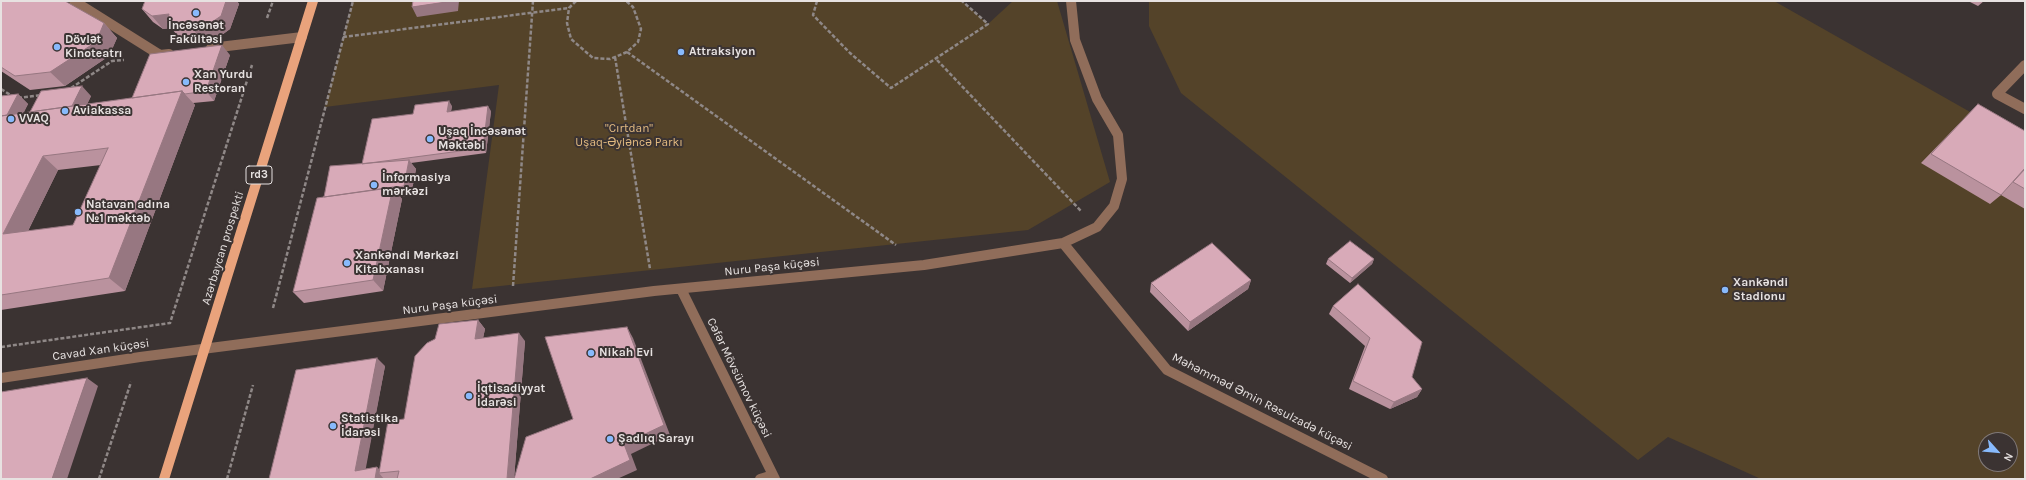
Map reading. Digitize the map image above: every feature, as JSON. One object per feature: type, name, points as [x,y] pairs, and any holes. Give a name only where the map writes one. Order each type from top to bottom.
[{"type":"main road","name":"Azərbaycan prospekti","points":[[164,479],[313,1]]},
{"type":"street","points":[[74,1],[160,55],[175,53]]},
{"type":"street","name":"Nuru Paşa küçəsi","points":[[205,349],[654,291],[924,265],[1063,243],[1097,227],[1114,206],[1122,179],[1118,136],[1097,99],[1075,40],[1071,1]]},
{"type":"street","points":[[198,50],[302,37]]},
{"type":"street","points":[[2025,65],[1997,94],[2025,109]]},
{"type":"street","name":"Məhəmməd Əmin Rəsulzadə küçəsi","points":[[1063,243],[1167,370],[1383,479]]},
{"type":"street","name":"Cəfər Mövsümov küçəsi","points":[[681,289],[774,477]]},
{"type":"street","name":"Cavad Xan küçəsi","points":[[1,378],[205,349]]},
{"type":"street","points":[[760,479],[774,477]]},
{"type":"path","points":[[1,347],[170,323],[273,1]]},
{"type":"path","points":[[273,308],[353,1]]},
{"type":"path","points":[[512,310],[533,1]]},
{"type":"path","points":[[576,1],[569,8],[567,23],[571,39],[593,58],[610,59],[627,52],[638,42],[641,29],[633,8],[626,1]]},
{"type":"path","points":[[817,1],[813,15],[850,53],[891,88],[937,60],[988,24],[962,1]]},
{"type":"path","points":[[343,37],[569,8]]},
{"type":"path","points":[[627,52],[924,265]]},
{"type":"path","points":[[66,91],[112,61],[160,55]]},
{"type":"path","points":[[615,57],[654,291]]},
{"type":"path","points":[[937,60],[1097,227]]},
{"type":"path","points":[[1,89],[15,98],[44,94]]},
{"type":"path","points":[[99,479],[132,380]]},
{"type":"path","points":[[227,479],[253,385]]},
{"type":"green space","name":"\"Cırtdan\" Uşaq-Əyləncə Parkı","points":[[353,1],[962,1],[988,24],[1013,1],[1057,1],[1110,182],[1028,230],[472,289],[499,85],[325,107]]},
{"type":"green space","name":"Xankəndi Stadionu","points":[[1149,1],[1774,1],[2025,143],[2025,478],[1761,479],[1668,437],[1638,460],[1181,93],[1149,26]]},
{"type":"building","name":"Dövlət Kinoteatrı","points":[[1,1],[65,1],[104,23],[96,42],[50,72],[15,76],[1,67]]},
{"type":"building","points":[[145,1],[226,1],[221,16],[209,24],[193,29],[178,30],[181,22],[167,23],[169,14],[152,16],[142,9]]},
{"type":"building","points":[[413,1],[453,1],[412,7]]},
{"type":"building","name":"Xan Yurdu Restoran","points":[[222,45],[206,91],[185,94],[182,91],[132,98],[150,54]]},
{"type":"building","points":[[82,86],[72,106],[30,112],[41,91]]},
{"type":"building","name":"Natavan adına №1 məktəb","points":[[182,91],[109,278],[1,295],[1,116]],"holes":[[[108,148],[73,225],[3,234],[43,156]]]},
{"type":"building","points":[[18,94],[7,115],[1,116],[1,96]]},
{"type":"building","name":"Uşaq İncəsənət Məktəbi","points":[[449,101],[447,112],[488,106],[483,148],[362,164],[372,119],[413,114],[415,105]]},
{"type":"building","points":[[1978,104],[2025,131],[2025,168],[2001,195],[1931,154]]},
{"type":"building","points":[[409,160],[404,186],[324,197],[330,166]]},
{"type":"building","points":[[2025,169],[2025,189],[2013,182]]},
{"type":"building","name":"Xankəndi Mərkəzi Kitabxanası","points":[[393,187],[373,280],[293,292],[317,198]]},
{"type":"building","points":[[1350,241],[1374,259],[1352,278],[1328,259]]},
{"type":"building","points":[[1212,243],[1251,280],[1190,322],[1151,283]]},
{"type":"building","points":[[1358,284],[1422,342],[1412,377],[1422,389],[1394,402],[1353,381],[1370,338],[1333,306]]},
{"type":"building","name":"İqtisadiyyat İdarəsi","points":[[478,320],[475,339],[519,333],[507,479],[397,479],[399,471],[379,473],[388,421],[404,419],[415,356],[427,343],[435,339],[439,324]]},
{"type":"building","points":[[627,327],[664,425],[624,444],[630,460],[590,479],[514,479],[526,437],[573,419],[545,337]]},
{"type":"building","name":"Statistika İdarəsi","points":[[377,358],[355,471],[377,467],[375,479],[269,479],[296,370]]},
{"type":"building","points":[[87,378],[52,479],[1,479],[1,392]]},
{"type":"place","name":"İncəsənət Fakültəsi","points":[[196,13]]},
{"type":"place","name":"Dövlət Kinoteatrı","points":[[57,47]]},
{"type":"place","name":"Attraksiyon","points":[[681,52]]},
{"type":"place","name":"Xan Yurdu Restoran","points":[[186,82]]},
{"type":"place","name":"Aviakassa","points":[[65,111]]},
{"type":"place","name":"VVAQ","points":[[11,119]]},
{"type":"place","name":"Uşaq İncəsənət Məktəbi","points":[[430,139]]},
{"type":"place","name":"İnformasiya mərkəzi","points":[[374,185]]},
{"type":"place","name":"Natavan adına №1 məktəb","points":[[78,212]]},
{"type":"place","name":"Xankəndi Mərkəzi Kitabxanası","points":[[347,263]]},
{"type":"place","name":"Xankəndi Stadionu","points":[[1725,290]]},
{"type":"place","name":"Nikah Evi","points":[[591,353]]},
{"type":"place","name":"İqtisadiyyat İdarəsi","points":[[469,396]]},
{"type":"place","name":"Statistika İdarəsi","points":[[333,426]]},
{"type":"place","name":"Şadlıq Sarayı","points":[[610,439]]}]
